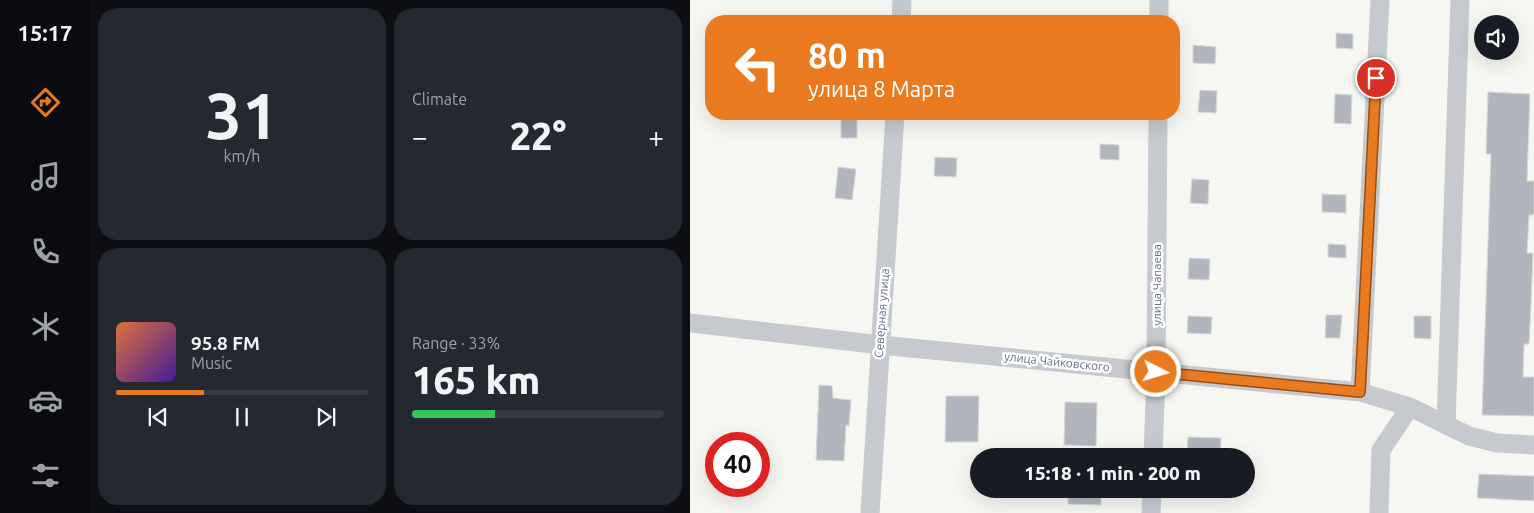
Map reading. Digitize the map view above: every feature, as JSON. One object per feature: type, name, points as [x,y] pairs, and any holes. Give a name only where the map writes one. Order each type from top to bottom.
[{"type":"street","points":[[901,15],[902,0]]},
{"type":"street","points":[[1159,0],[1159,15]]},
{"type":"street","points":[[1360,392],[1380,0]]},
{"type":"street","points":[[1446,425],[1460,0]]},
{"type":"street","name":"Северная улица","points":[[870,513],[895,120]]},
{"type":"street","name":"улица Чапаева","points":[[1153,448],[1156,372],[1158,120]]},
{"type":"street","name":"улица Чайковского","points":[[690,323],[1360,392],[1410,407],[1470,436],[1497,442],[1534,446]]},
{"type":"street","points":[[1378,513],[1381,450],[1410,407]]},
{"type":"street","points":[[1151,513],[1152,498]]},
{"type":"building","points":[[1336,33],[1353,34],[1353,49],[1336,48]]},
{"type":"building","points":[[1193,45],[1216,47],[1215,64],[1193,63]]},
{"type":"building","points":[[1200,90],[1217,91],[1216,113],[1198,112]]},
{"type":"building","points":[[1488,92],[1530,94],[1527,181],[1534,181],[1534,215],[1529,215],[1527,253],[1533,253],[1529,344],[1524,344],[1523,377],[1534,377],[1534,416],[1482,415],[1491,154],[1486,154]]},
{"type":"building","points":[[1335,94],[1352,95],[1351,124],[1334,123]]},
{"type":"building","points":[[841,120],[857,120],[857,138],[841,138]]},
{"type":"building","points":[[1100,144],[1119,145],[1119,160],[1100,159]]},
{"type":"building","points":[[935,157],[957,158],[956,177],[934,176]]},
{"type":"building","points":[[838,167],[856,169],[852,200],[835,198]]},
{"type":"building","points":[[1192,179],[1209,180],[1208,204],[1190,203]]},
{"type":"building","points":[[1322,194],[1346,195],[1346,213],[1322,212]]},
{"type":"building","points":[[1328,244],[1346,245],[1346,258],[1328,257]]},
{"type":"building","points":[[1189,258],[1210,259],[1209,280],[1188,279]]},
{"type":"building","points":[[1326,315],[1342,315],[1340,338],[1325,338]]},
{"type":"building","points":[[1188,316],[1212,317],[1211,334],[1187,333]]},
{"type":"building","points":[[1414,316],[1431,316],[1431,339],[1414,338]]},
{"type":"building","points":[[819,385],[832,386],[833,398],[851,400],[849,426],[846,425],[844,461],[816,460]]},
{"type":"building","points":[[946,396],[979,396],[978,442],[945,442]]},
{"type":"building","points":[[1065,402],[1097,403],[1096,446],[1064,445]]},
{"type":"building","points":[[1188,437],[1221,438],[1220,448],[1187,448]]},
{"type":"building","points":[[1479,474],[1534,476],[1534,501],[1477,498]]},
{"type":"building","points":[[1068,498],[1101,498],[1101,505],[1068,504]]},
{"type":"route","points":[[1156,372],[1258,380],[1360,392],[1376,78]]}]
